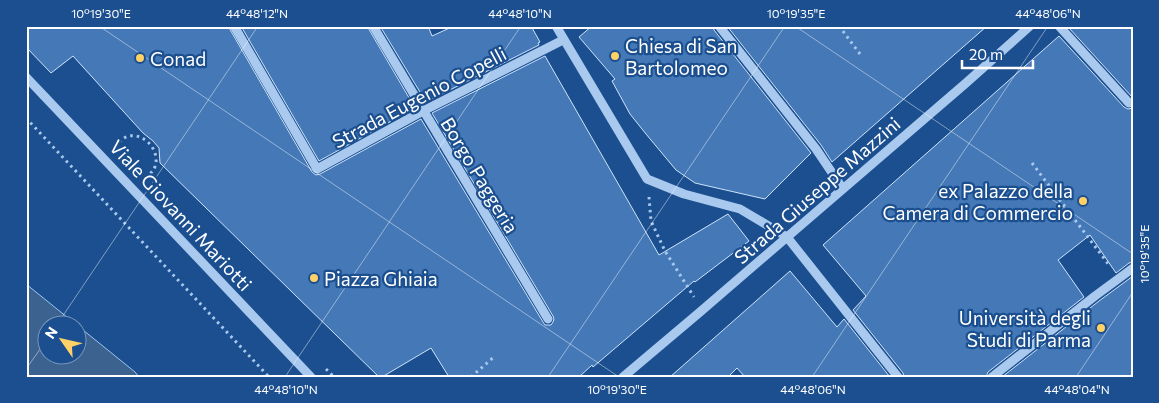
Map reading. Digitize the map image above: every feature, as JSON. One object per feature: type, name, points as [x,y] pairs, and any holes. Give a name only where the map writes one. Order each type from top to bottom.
[{"type":"street","name":"Strada Eugenio Copelli","points":[[234,26],[317,169],[423,111],[563,40]]},
{"type":"street","name":"Borgo Paggeria","points":[[373,26],[546,316]]},
{"type":"street","points":[[556,26],[647,179],[684,194],[740,209],[787,236],[898,377]]},
{"type":"street","points":[[719,26],[816,149],[843,189]]},
{"type":"street","name":"Strada Giuseppe Mazzini","points":[[622,377],[966,84],[1030,26]]},
{"type":"street","points":[[1059,26],[1129,103]]},
{"type":"street","name":"Viale Giovanni Mariotti","points":[[26,77],[311,377]]},
{"type":"street","points":[[992,377],[1133,268]]},
{"type":"path","points":[[839,26],[860,54]]},
{"type":"path","points":[[26,118],[269,377]]},
{"type":"path","points":[[119,142],[124,138],[136,136],[152,143],[156,162],[146,178]]},
{"type":"path","points":[[1032,163],[1118,278]]},
{"type":"path","points":[[647,179],[651,221],[665,251],[690,291]]},
{"type":"path","points":[[471,377],[495,356]]},
{"type":"water","points":[[26,284],[66,316],[38,316],[38,366],[88,366],[88,334],[139,377],[26,377]]},
{"type":"building","points":[[26,26],[228,26],[312,172],[316,175],[421,119],[545,325],[551,325],[554,319],[553,316],[432,113],[545,56],[659,255],[728,214],[749,241],[694,281],[579,377],[449,377],[431,348],[379,377],[160,163],[159,148],[73,56],[51,73],[26,47]]},
{"type":"building","points":[[241,26],[367,26],[415,108],[319,161]]},
{"type":"building","points":[[380,26],[428,26],[432,36],[454,26],[531,26],[540,42],[538,43],[539,45],[426,102]]},
{"type":"building","points":[[592,26],[713,26],[714,30],[811,153],[765,199],[695,183],[676,170],[630,114],[612,81],[615,79],[579,37]]},
{"type":"building","points":[[727,26],[987,26],[832,162],[821,145]]},
{"type":"building","points":[[1070,26],[1133,26],[1133,98],[1069,28]]},
{"type":"building","points":[[1059,36],[1124,107],[1128,109],[1133,108],[1133,262],[1116,273],[1090,235],[1058,260],[1084,297],[988,372],[986,377],[904,377],[903,373],[853,310],[866,296],[823,245]]},
{"type":"building","points":[[790,271],[837,327],[844,319],[890,377],[745,377],[737,368],[728,377],[670,377]]},
{"type":"building","name":"Università degli Studi di Parma","points":[[1133,276],[1133,377],[1002,377],[1099,301]]},
{"type":"place","name":"Chiesa di San Bartolomeo","points":[[615,56]]},
{"type":"place","name":"Conad","points":[[140,58]]},
{"type":"place","name":"ex Palazzo della Camera di Commercio","points":[[1083,201]]},
{"type":"place","name":"Piazza Ghiaia","points":[[314,278]]},
{"type":"place","name":"Università degli Studi di Parma","points":[[1101,328]]}]
